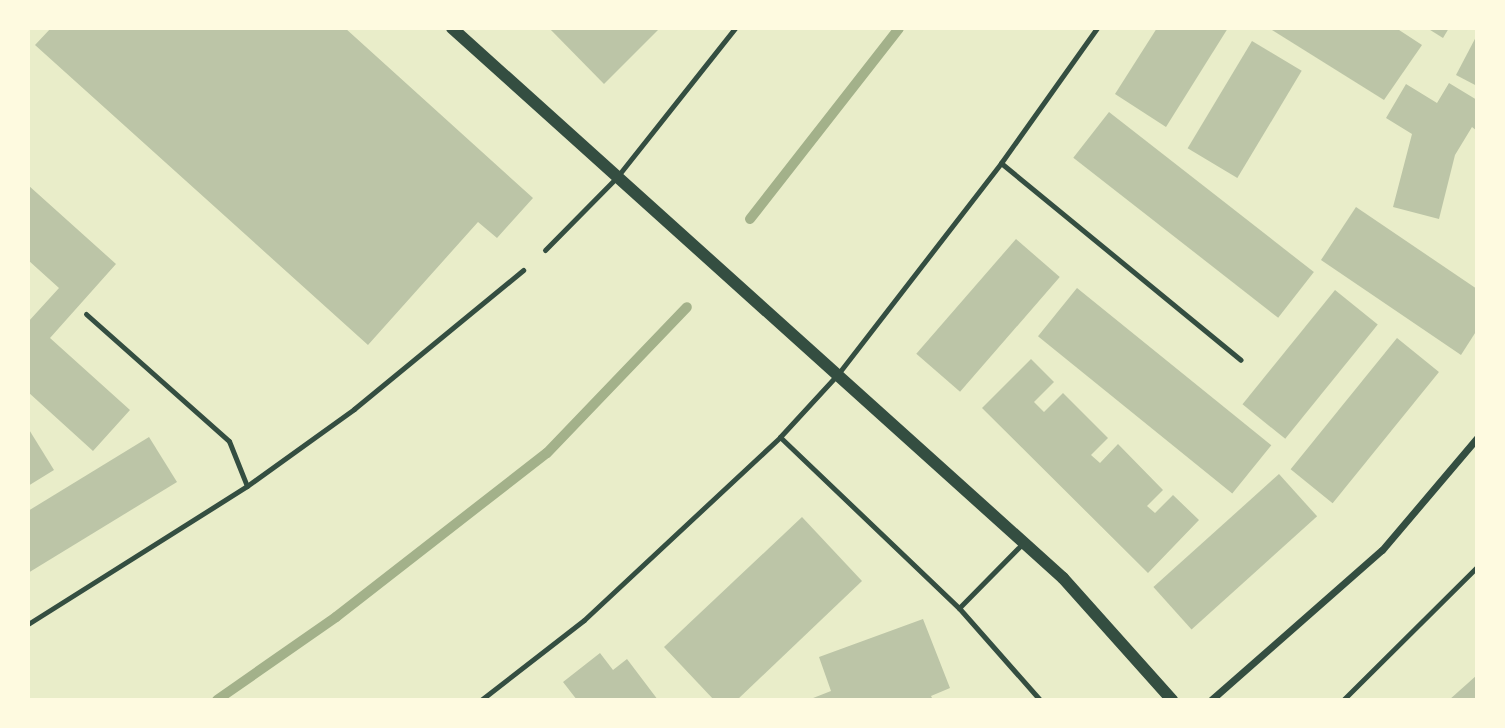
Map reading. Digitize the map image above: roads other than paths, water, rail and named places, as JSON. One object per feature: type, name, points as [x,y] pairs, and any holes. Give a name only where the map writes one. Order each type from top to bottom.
[{"type":"street","points":[[452,28],[1063,578],[1172,700]]},
{"type":"street","points":[[1211,700],[1382,550],[1477,438]]},
{"type":"lane","points":[[545,250],[617,177],[735,28]]},
{"type":"lane","points":[[481,700],[584,620],[780,437],[838,374],[1001,163],[1097,28]]},
{"type":"lane","points":[[1001,163],[1241,360]]},
{"type":"lane","points":[[28,624],[247,486],[354,409],[523,270]]},
{"type":"lane","points":[[86,314],[229,442],[247,486]]},
{"type":"lane","points":[[780,437],[959,608],[1040,700]]},
{"type":"lane","points":[[959,608],[1023,542]]},
{"type":"lane","points":[[1343,700],[1477,567]]},
{"type":"waterway","points":[[750,219],[899,28]]},
{"type":"waterway","points":[[217,700],[336,617],[547,453],[687,307]]}]
